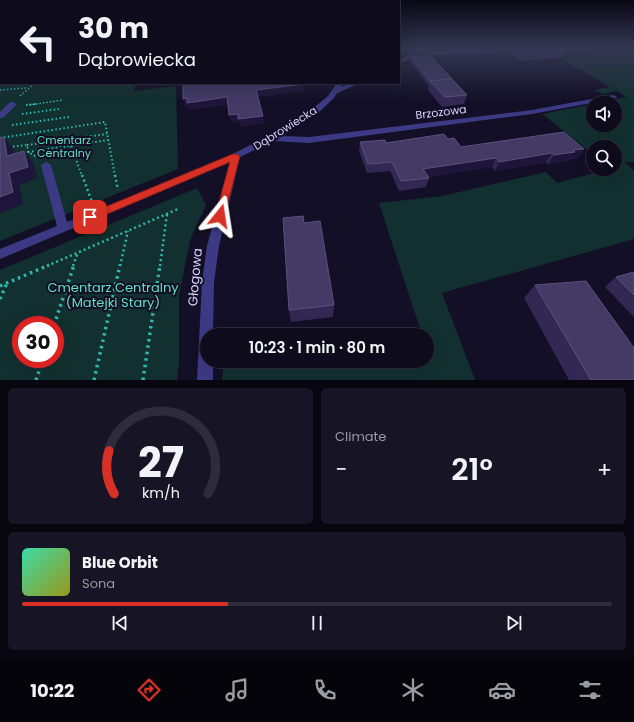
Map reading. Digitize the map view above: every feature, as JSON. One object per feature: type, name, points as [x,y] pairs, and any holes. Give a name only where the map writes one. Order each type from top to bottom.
[{"type":"street","points":[[339,87],[352,84]]},
{"type":"street","name":"Dąbrowiecka","points":[[0,254],[236,156],[271,138],[316,110],[339,87]]},
{"type":"street","name":"Brzozowa","points":[[271,138],[309,140],[532,112],[586,102]]},
{"type":"street","points":[[0,116],[11,106]]},
{"type":"street","name":"Głogowa","points":[[205,380],[208,282],[212,246],[236,156]]},
{"type":"street","points":[[46,165],[62,228]]},
{"type":"path","points":[[11,106],[34,84]]},
{"type":"path","points":[[0,90],[28,88]]},
{"type":"path","points":[[11,106],[63,100]]},
{"type":"path","points":[[15,115],[59,109]]},
{"type":"path","points":[[8,126],[69,118]]},
{"type":"path","points":[[0,138],[105,122],[119,196]]},
{"type":"path","points":[[5,144],[9,147],[107,134]]},
{"type":"path","points":[[28,152],[108,140]]},
{"type":"path","points":[[27,145],[28,152]]},
{"type":"path","points":[[71,146],[93,207]]},
{"type":"path","points":[[28,152],[40,159],[46,165]]},
{"type":"path","points":[[0,286],[178,209]]},
{"type":"path","points":[[143,380],[167,214]]},
{"type":"path","points":[[94,380],[128,231]]},
{"type":"path","points":[[57,316],[78,252]]},
{"type":"path","points":[[0,299],[7,283]]},
{"type":"path","points":[[36,380],[40,368]]},
{"type":"green space","points":[[574,66],[634,66],[634,162],[624,162],[634,170],[634,239],[442,293],[475,380],[222,380],[223,368],[434,368],[434,328],[420,328],[379,203],[442,196],[546,172],[557,183],[586,175],[622,176],[622,140],[586,140],[586,149],[542,114],[586,105],[586,132],[622,132],[622,98],[626,97],[617,91],[603,94],[594,90],[610,87]]},
{"type":"green space","name":"Cmentarz Centralny","points":[[0,84],[136,84],[134,91],[176,86],[178,169],[0,241]]},
{"type":"green space","name":"Cmentarz Centralny (Matejki Stary)","points":[[197,188],[206,205],[190,240],[179,297],[179,363],[177,380],[0,380],[0,270]]},
{"type":"building","points":[[418,66],[440,66],[454,81],[452,79],[430,81]]},
{"type":"building","points":[[452,79],[467,95],[445,97],[430,81]]},
{"type":"building","points":[[183,84],[303,84],[256,90],[263,116],[238,119],[238,114],[229,115],[227,97],[187,103],[187,98],[183,99]]},
{"type":"building","points":[[564,132],[584,149],[573,150],[575,152],[554,155],[552,153],[499,162],[496,158],[423,169],[429,178],[401,181],[392,162],[368,164],[360,142],[385,140],[386,143],[444,134],[448,139],[454,138],[461,147]]},
{"type":"building","points":[[4,137],[7,156],[24,151],[28,167],[9,173],[13,192],[0,197],[0,138]]},
{"type":"building","points":[[303,216],[304,223],[320,221],[334,305],[289,310],[283,218]]},
{"type":"building","points":[[634,272],[634,295],[616,277]]},
{"type":"building","points":[[586,281],[634,348],[634,380],[591,380],[535,285]]},
{"type":"route","points":[[90,217],[236,156],[220,216]]}]
